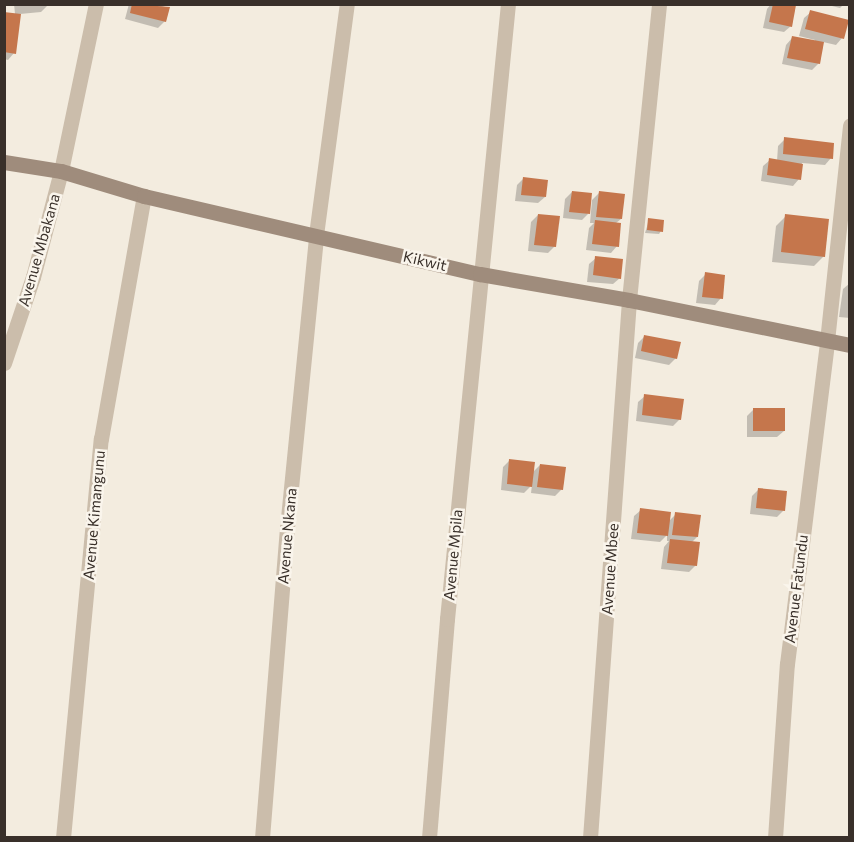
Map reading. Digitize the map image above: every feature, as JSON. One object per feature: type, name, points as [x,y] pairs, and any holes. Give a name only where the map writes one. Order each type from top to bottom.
[{"type":"main road","name":"Kikwit","points":[[4,162],[61,171],[144,196],[480,274],[629,300],[849,345]]},
{"type":"street","name":"Avenue Mbakana","points":[[4,363],[33,277],[61,171],[96,4]]},
{"type":"street","name":"Avenue Nkana","points":[[262,837],[287,528],[316,235],[347,4]]},
{"type":"street","name":"Avenue Mpila","points":[[429,837],[480,274],[508,4]]},
{"type":"street","name":"Avenue Mbee","points":[[590,837],[629,300],[659,4]]},
{"type":"street","name":"Avenue Fatundu","points":[[775,837],[787,664],[827,341],[849,125]]},
{"type":"street","name":"Avenue Kimangunu","points":[[63,837],[101,439],[144,196]]},
{"type":"building","points":[[132,4],[170,7],[166,22],[130,13]]},
{"type":"building","points":[[773,4],[796,5],[792,27],[769,22]]},
{"type":"building","points":[[810,10],[849,20],[844,39],[805,29]]},
{"type":"building","points":[[4,12],[21,14],[16,54],[4,52]]},
{"type":"building","points":[[792,36],[824,42],[820,64],[787,58]]},
{"type":"building","points":[[784,137],[834,143],[833,159],[783,154]]},
{"type":"building","points":[[769,158],[803,164],[801,180],[767,175]]},
{"type":"building","points":[[523,177],[548,180],[546,197],[521,195]]},
{"type":"building","points":[[572,191],[592,193],[590,214],[569,212]]},
{"type":"building","points":[[599,191],[625,194],[622,219],[596,217]]},
{"type":"building","points":[[538,214],[560,216],[556,247],[534,245]]},
{"type":"building","points":[[785,214],[829,219],[825,257],[781,252]]},
{"type":"building","points":[[648,218],[664,220],[663,232],[647,230]]},
{"type":"building","points":[[595,220],[621,223],[619,247],[592,244]]},
{"type":"building","points":[[595,256],[623,259],[621,279],[593,275]]},
{"type":"building","points":[[705,272],[725,275],[723,299],[702,297]]},
{"type":"building","points":[[644,335],[681,342],[677,359],[641,351]]},
{"type":"building","points":[[644,394],[684,399],[681,420],[642,415]]},
{"type":"building","points":[[753,408],[785,408],[785,431],[753,431]]},
{"type":"building","points":[[509,459],[535,462],[532,487],[507,484]]},
{"type":"building","points":[[540,464],[566,467],[563,490],[537,487]]},
{"type":"building","points":[[758,488],[787,491],[785,511],[756,508]]},
{"type":"building","points":[[640,508],[671,512],[668,536],[637,533]]},
{"type":"building","points":[[675,512],[701,515],[698,537],[672,535]]},
{"type":"building","points":[[670,539],[700,542],[697,566],[667,563]]}]
